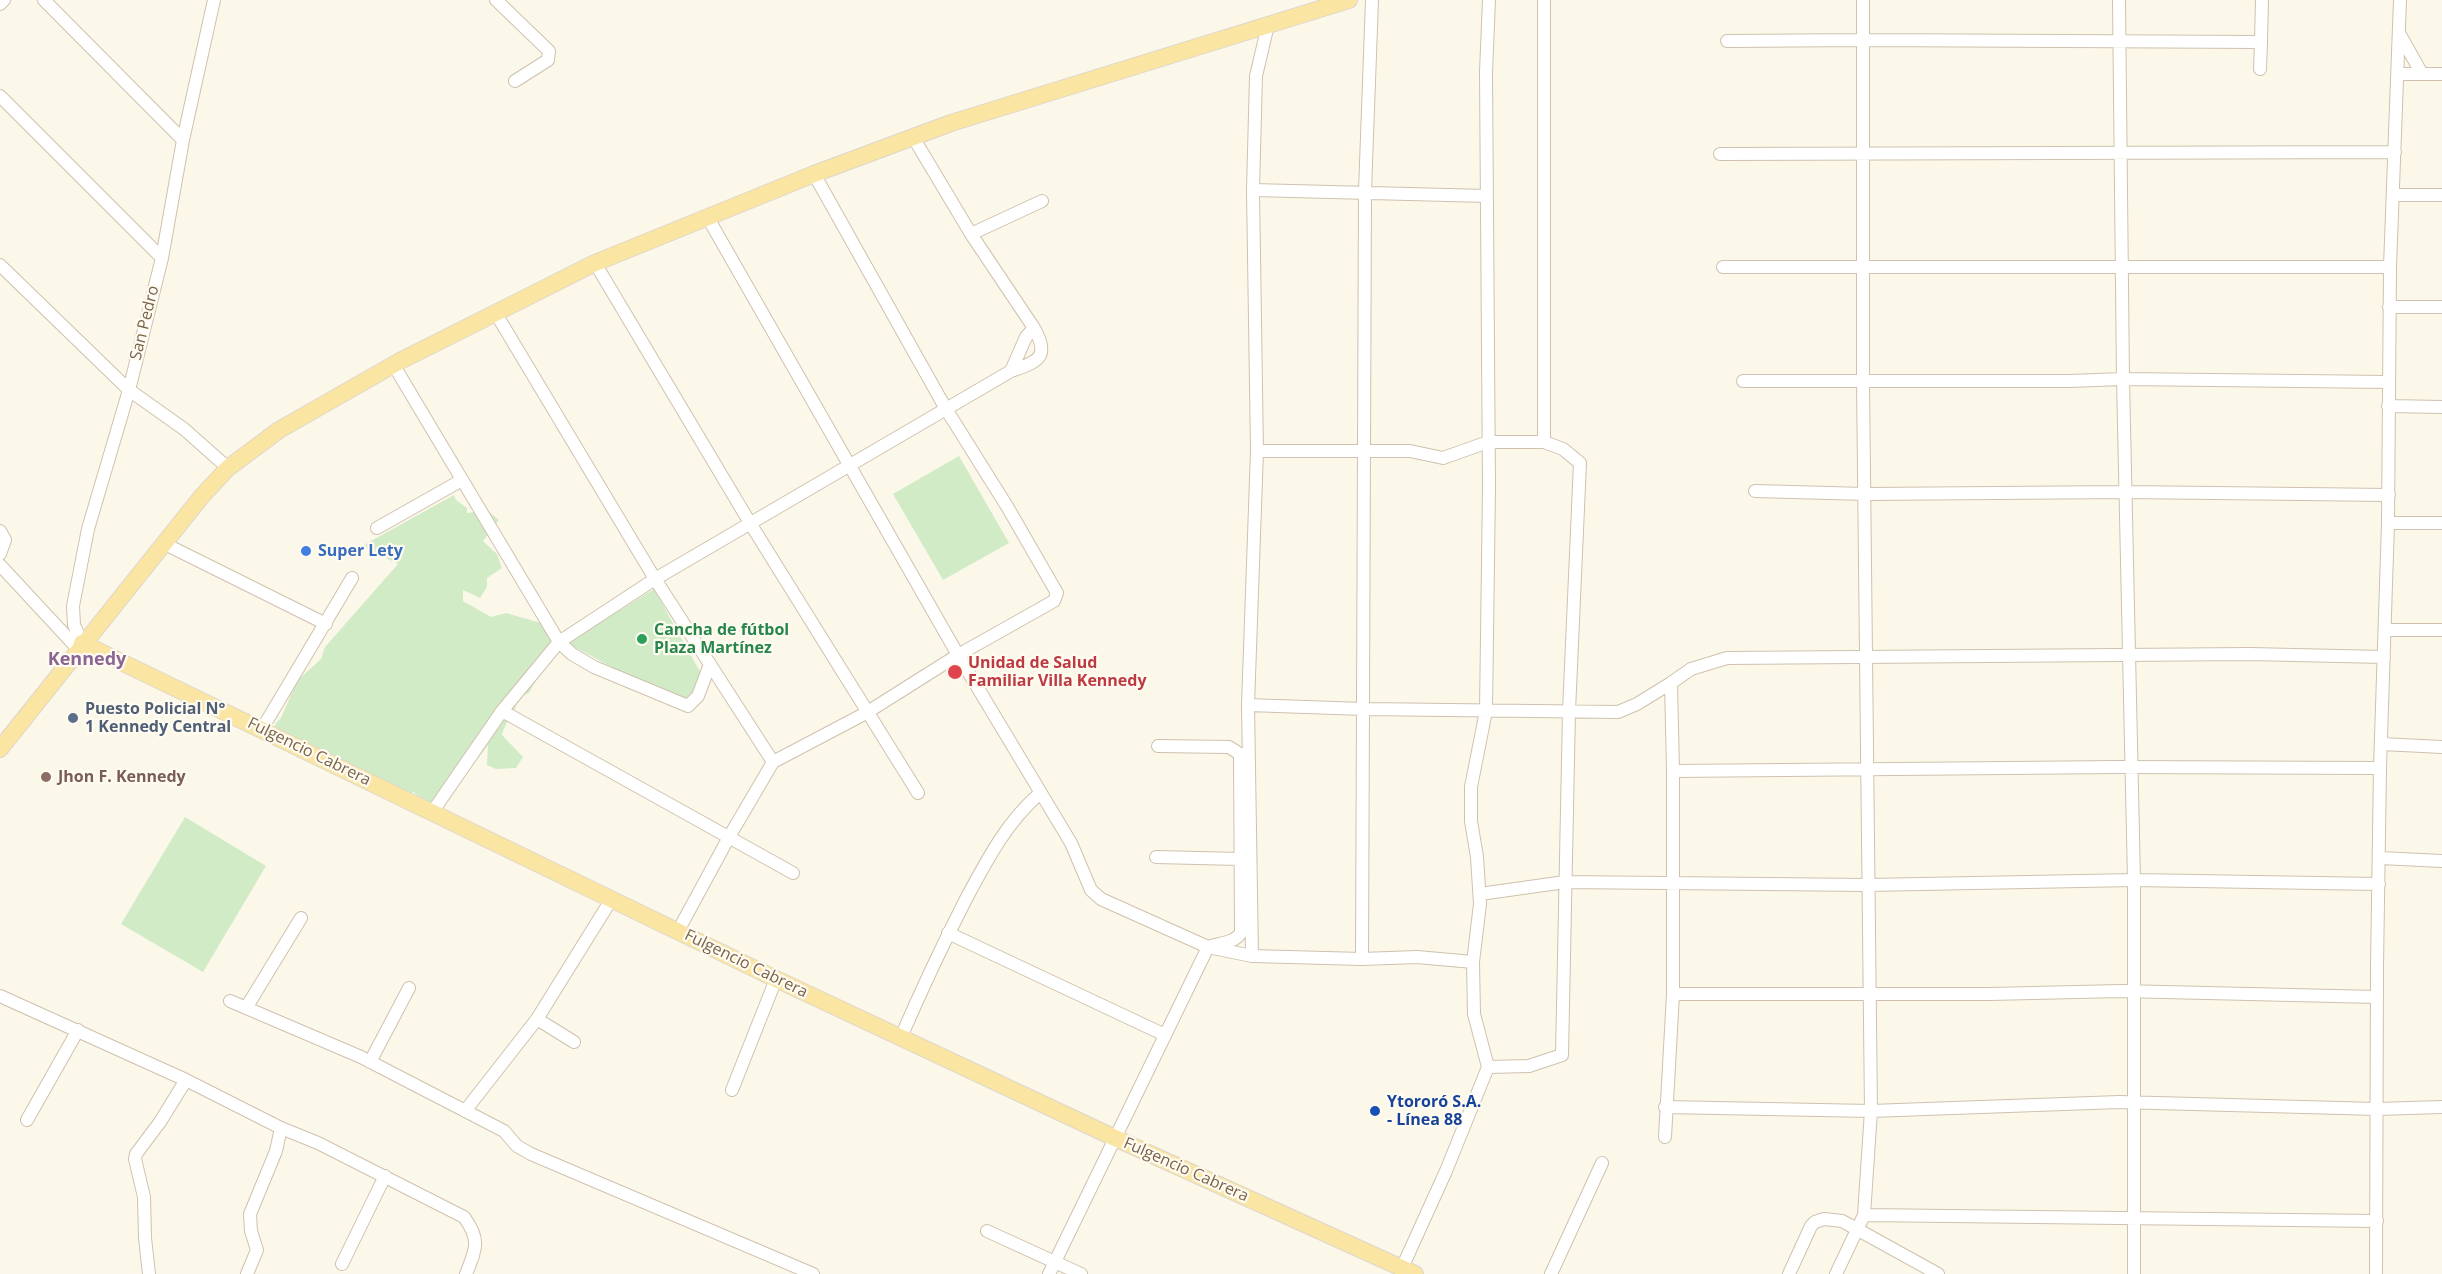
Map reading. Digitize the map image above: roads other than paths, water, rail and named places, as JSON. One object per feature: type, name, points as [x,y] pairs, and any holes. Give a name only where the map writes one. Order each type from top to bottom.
[{"type":"main road","points":[[0,749],[201,495],[228,468],[279,430],[393,364],[595,263],[814,174],[963,119],[1349,0]]},
{"type":"main road","name":"Fulgencio Cabrera","points":[[80,646],[262,729],[611,900],[1114,1138],[1409,1271]]},
{"type":"street","points":[[0,4],[4,0]]},
{"type":"street","points":[[44,0],[183,140]]},
{"type":"street","name":"San Pedro","points":[[80,646],[74,625],[73,606],[77,581],[88,528],[129,390],[162,258],[183,140],[214,0]]},
{"type":"street","points":[[496,0],[549,51],[548,60],[515,81]]},
{"type":"street","points":[[1362,959],[1365,191],[1372,0]]},
{"type":"street","points":[[1409,1271],[1488,1067],[1474,1014],[1473,962],[1480,894],[1471,821],[1471,788],[1486,711],[1488,442],[1486,72],[1489,0]]},
{"type":"street","points":[[1544,442],[1545,0]]},
{"type":"street","points":[[1836,1274],[1864,1215],[1871,1111],[1863,382],[1863,0]]},
{"type":"street","points":[[2119,0],[2123,379],[2134,880],[2134,1274]]},
{"type":"street","points":[[2260,69],[2262,0]]},
{"type":"street","points":[[2376,1274],[2380,768],[2389,495],[2390,267],[2400,0]]},
{"type":"street","points":[[1252,956],[1248,705],[1257,451],[1253,190],[1256,75],[1268,25]]},
{"type":"street","points":[[2398,31],[2422,74]]},
{"type":"street","points":[[1727,41],[2261,42]]},
{"type":"street","points":[[2397,74],[2442,74]]},
{"type":"street","points":[[0,96],[162,258]]},
{"type":"street","points":[[433,811],[502,711],[559,642],[655,579],[1011,371],[1035,363],[1041,356],[1041,340],[1034,328],[971,234],[913,137]]},
{"type":"street","points":[[1719,154],[2121,151],[2395,152]]},
{"type":"street","points":[[678,931],[773,762],[866,713],[958,655],[1054,602],[1057,593],[1008,508],[946,409],[814,174]]},
{"type":"street","points":[[1253,190],[1365,191],[1487,196]]},
{"type":"street","points":[[2394,195],[2442,195]]},
{"type":"street","points":[[971,234],[1042,201]]},
{"type":"street","points":[[708,218],[958,655],[1039,794],[1071,843],[1091,890],[1101,899],[1208,946],[1252,956],[1362,959],[1417,957],[1473,962]]},
{"type":"street","points":[[595,263],[750,523],[866,713],[918,793]]},
{"type":"street","points":[[0,265],[129,390],[184,429],[228,468]]},
{"type":"street","points":[[1723,267],[2122,265],[2390,267]]},
{"type":"street","points":[[2389,307],[2442,307]]},
{"type":"street","points":[[495,312],[655,579],[773,762]]},
{"type":"street","points":[[1011,371],[1026,337],[1034,328]]},
{"type":"street","points":[[393,364],[559,642],[572,654],[594,667],[688,706],[698,696],[710,664]]},
{"type":"street","points":[[1743,381],[2123,379],[2388,381]]},
{"type":"street","points":[[2388,405],[2442,407]]},
{"type":"street","points":[[1257,451],[1410,451],[1443,458],[1488,442],[1544,442],[1563,448],[1580,463],[1569,711],[1562,1055],[1529,1066],[1488,1067]]},
{"type":"street","points":[[377,528],[462,480]]},
{"type":"street","points":[[1755,490],[1866,495],[2126,492],[2389,495]]},
{"type":"street","points":[[2388,523],[2442,523]]},
{"type":"street","points":[[0,531],[5,540],[0,554]]},
{"type":"street","points":[[163,543],[326,624]]},
{"type":"street","points":[[0,565],[80,646]]},
{"type":"street","points":[[262,729],[352,578]]},
{"type":"street","points":[[2385,630],[2442,630]]},
{"type":"street","points":[[1248,705],[1364,709],[1618,712],[1637,705],[1691,669],[1726,658],[2129,654],[2384,657]]},
{"type":"street","points":[[1665,1137],[1673,994],[1671,683]]},
{"type":"street","points":[[502,711],[793,873]]},
{"type":"street","points":[[2382,744],[2442,747]]},
{"type":"street","points":[[1158,747],[1228,747],[1238,752],[1241,792],[1240,935],[1233,940],[1208,946]]},
{"type":"street","points":[[1673,771],[2380,768]]},
{"type":"street","points":[[901,1037],[948,933],[993,849],[1022,809],[1039,794]]},
{"type":"street","points":[[1156,857],[1240,859]]},
{"type":"street","points":[[2380,858],[2442,861]]},
{"type":"street","points":[[1480,894],[1565,882],[1868,885],[2134,880],[2379,884]]},
{"type":"street","points":[[465,1111],[537,1019],[611,900]]},
{"type":"street","points":[[246,1008],[301,918]]},
{"type":"street","points":[[948,933],[1165,1035]]},
{"type":"street","points":[[1049,1274],[1208,946]]},
{"type":"street","points":[[732,1090],[776,978]]},
{"type":"street","points":[[370,1062],[409,988]]},
{"type":"street","points":[[1673,994],[1990,994],[2134,991],[2377,997]]},
{"type":"street","points":[[0,996],[186,1080],[281,1128],[318,1143],[385,1176],[464,1217],[474,1231],[476,1248],[466,1274]]},
{"type":"street","points":[[230,1001],[370,1062],[504,1131],[517,1146],[531,1154],[813,1274]]},
{"type":"street","points":[[537,1019],[574,1042]]},
{"type":"street","points":[[27,1120],[78,1030]]},
{"type":"street","points":[[149,1274],[144,1197],[135,1159],[136,1154],[160,1122],[186,1080]]},
{"type":"street","points":[[1665,1107],[1871,1111],[2134,1102],[2377,1109],[2442,1107]]},
{"type":"street","points":[[247,1274],[257,1250],[251,1231],[250,1214],[276,1151],[281,1128]]},
{"type":"street","points":[[1551,1274],[1602,1163]]},
{"type":"street","points":[[342,1264],[385,1176]]},
{"type":"street","points":[[1864,1215],[2133,1220],[2377,1221]]},
{"type":"street","points":[[1788,1274],[1815,1222],[1824,1219],[1842,1221],[1938,1274]]},
{"type":"street","points":[[987,1231],[1081,1274]]},
{"type":"place","name":"Super Lety","points":[[306,551]]},
{"type":"place","name":"Cancha de fútbol Plaza Martínez","points":[[642,639]]},
{"type":"place","name":"Unidad de Salud Familiar Villa Kennedy","points":[[955,672]]},
{"type":"place","name":"Puesto Policial N° 1 Kennedy Central","points":[[73,718]]},
{"type":"place","name":"Jhon F. Kennedy","points":[[46,777]]},
{"type":"place","name":"Ytororó S.A. - Línea 88","points":[[1375,1111]]},
{"type":"district","name":"Kennedy","points":[[87,660]]}]
